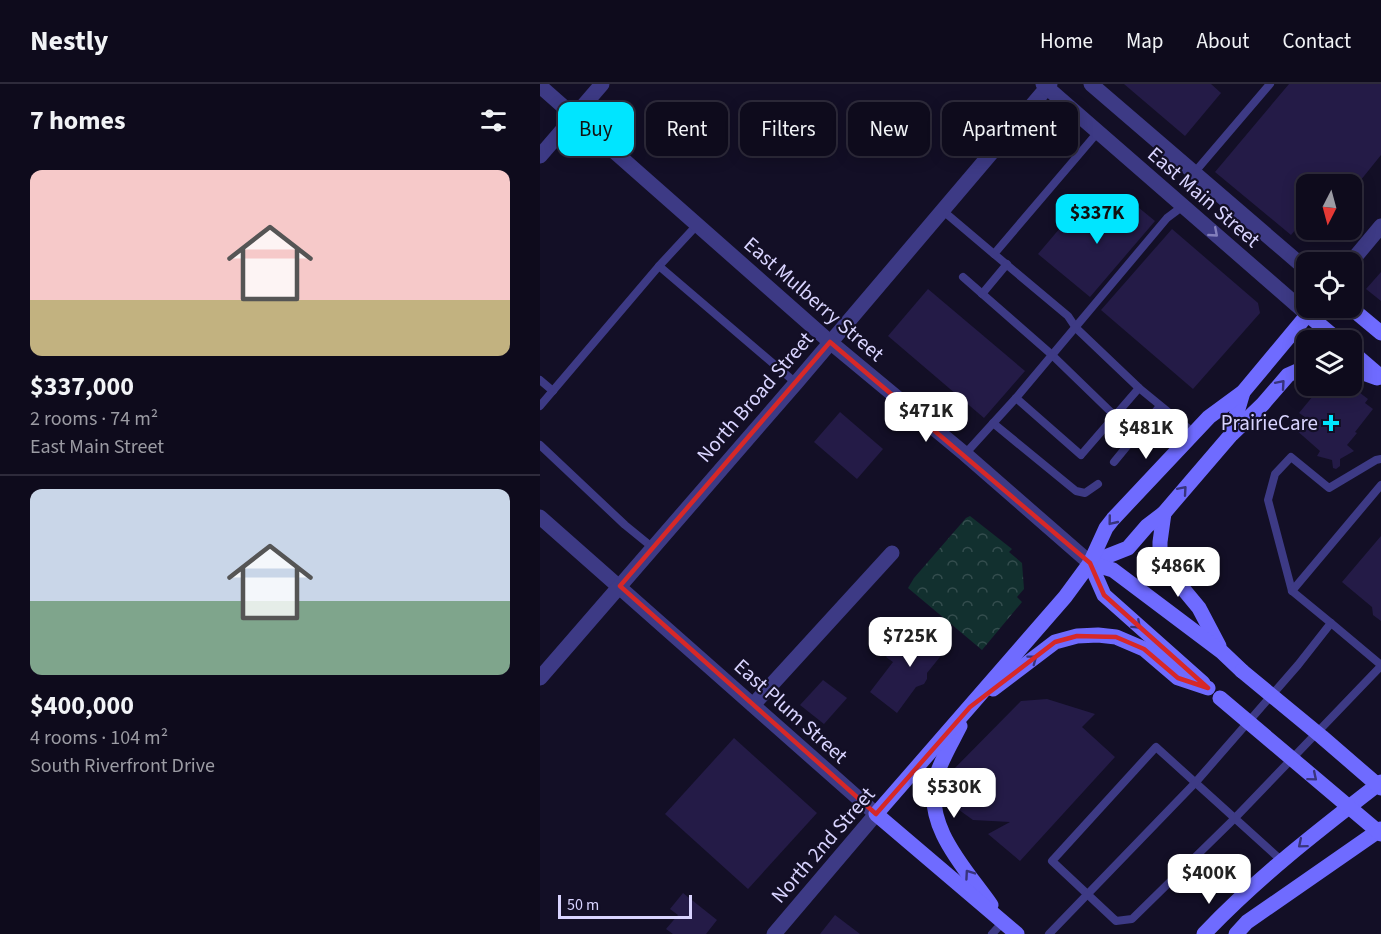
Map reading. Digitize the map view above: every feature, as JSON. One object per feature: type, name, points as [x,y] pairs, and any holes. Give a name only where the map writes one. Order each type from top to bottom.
[{"type":"main road","points":[[1362,317],[1381,333]]},
{"type":"main road","name":"North 2nd Street","points":[[876,814],[1065,597],[1090,563],[1106,528],[1113,519],[1209,417],[1243,392],[1304,318]]},
{"type":"main road","name":"East Main Street","points":[[1317,318],[1328,330]]},
{"type":"main road","points":[[1362,361],[1381,378]]},
{"type":"main road","points":[[1230,436],[1263,405],[1288,375],[1296,371]]},
{"type":"main road","points":[[1362,372],[1381,378]]},
{"type":"main road","name":"North 2nd Street","points":[[1090,563],[1128,548],[1147,526],[1164,513],[1230,436],[1243,392]]},
{"type":"main road","points":[[1164,513],[1160,558],[1199,608],[1222,651]]},
{"type":"main road","points":[[1090,563],[1113,570],[1222,651],[1242,671],[1381,789]]},
{"type":"main road","points":[[1090,563],[1104,595],[1220,698],[1381,834]]},
{"type":"main road","points":[[998,928],[945,839],[936,820],[934,805],[937,773],[970,707],[1055,642],[1077,636],[1098,634],[1116,637],[1144,649],[1178,678],[1208,687]]},
{"type":"main road","points":[[1192,934],[1381,782]]},
{"type":"main road","name":"East Plum Street","points":[[876,814],[998,928],[1017,934]]},
{"type":"main road","points":[[1236,934],[1247,922],[1381,829]]},
{"type":"main road","points":[[1204,934],[1238,898]]},
{"type":"street","points":[[586,102],[602,84]]},
{"type":"street","name":"East Main Street","points":[[1091,84],[1296,260]]},
{"type":"street","name":"East Main Street","points":[[1047,85],[1183,206],[1296,299]]},
{"type":"street","name":"North Broad Street","points":[[540,678],[796,383],[1047,85]]},
{"type":"street","name":"East Mulberry Street","points":[[540,86],[558,102]]},
{"type":"street","points":[[540,156],[558,135]]},
{"type":"street","name":"East Mulberry Street","points":[[619,156],[830,342],[966,454],[1090,563]]},
{"type":"street","points":[[1359,252],[1381,226]]},
{"type":"street","name":"East Plum Street","points":[[540,517],[876,814]]},
{"type":"street","points":[[753,705],[892,553]]},
{"type":"street","name":"North 2nd Street","points":[[774,934],[876,814]]},
{"type":"lane","points":[[1194,173],[1270,84]]},
{"type":"lane","points":[[994,254],[1098,132]]},
{"type":"lane","points":[[966,454],[1076,328],[1167,218],[1183,206]]},
{"type":"lane","points":[[942,210],[1068,316],[1076,328],[1139,388],[1194,433]]},
{"type":"lane","points":[[540,406],[659,266],[697,225]]},
{"type":"lane","points":[[982,294],[1007,264]]},
{"type":"lane","points":[[659,266],[796,383]]},
{"type":"lane","points":[[963,276],[1052,354],[1115,416]]},
{"type":"lane","points":[[540,380],[553,391]]},
{"type":"lane","points":[[1016,398],[1081,455],[1139,388]]},
{"type":"lane","points":[[1114,462],[1160,406]]},
{"type":"lane","points":[[993,423],[1076,491],[1085,493],[1098,484]]},
{"type":"lane","points":[[540,445],[625,525],[652,547]]},
{"type":"lane","points":[[1282,861],[1234,819],[1156,747],[1052,861],[1116,921],[1132,919],[1234,819],[1381,666],[1292,591],[1268,500],[1275,474],[1291,457],[1329,488],[1381,459]]},
{"type":"lane","points":[[1292,591],[1381,485]]},
{"type":"lane","points":[[1049,934],[1195,783],[1298,665],[1331,623]]},
{"type":"highlighted area","points":[[830,342],[1090,563],[1104,595],[1208,688],[1178,678],[1144,649],[1116,637],[1077,636],[1055,642],[970,707],[876,814],[620,586]]},
{"type":"green space","points":[[970,516],[1012,549],[1009,552],[1022,563],[1024,589],[1017,597],[1022,602],[982,650],[908,588],[914,578]]},
{"type":"building","points":[[1124,84],[1211,84],[1221,93],[1185,136]]},
{"type":"building","points":[[1289,84],[1381,84],[1381,155],[1362,179],[1362,174],[1296,174],[1296,229],[1291,235],[1215,172]]},
{"type":"building","points":[[1122,194],[1155,221],[1090,297],[1038,254],[1066,221],[1079,232],[1084,226],[1090,231]]},
{"type":"building","points":[[1172,229],[1258,303],[1260,313],[1193,389],[1101,310]]},
{"type":"building","points":[[1381,272],[1381,301],[1366,289]]},
{"type":"building","points":[[928,289],[1025,371],[984,418],[888,336]]},
{"type":"building","name":"PrairieCare","points":[[1362,394],[1368,399],[1365,403],[1373,409],[1347,445],[1354,451],[1340,459],[1340,466],[1336,469],[1333,468],[1332,460],[1317,456],[1320,451],[1295,429],[1305,417],[1299,413],[1313,396]]},
{"type":"building","points":[[840,412],[883,449],[857,479],[814,442]]},
{"type":"building","points":[[1381,536],[1381,621],[1373,615],[1372,607],[1342,582]]},
{"type":"building","points":[[913,629],[929,641],[936,632],[949,632],[952,642],[927,673],[924,684],[916,687],[897,713],[870,692],[893,662],[886,657],[894,646],[898,649]]},
{"type":"building","points":[[823,680],[847,698],[824,724],[800,705]]},
{"type":"building","points":[[1047,699],[1095,714],[1082,727],[1115,757],[1020,861],[988,834],[1010,822],[973,820],[941,797],[949,774],[1021,701]]},
{"type":"building","points":[[734,738],[817,813],[748,889],[665,814]]},
{"type":"building","points":[[683,893],[717,920],[706,934],[673,934],[666,929],[678,915],[670,909]]},
{"type":"building","points":[[835,915],[860,934],[820,934]]},
{"type":"place","name":"PrairieCare","points":[[1331,423]]}]
